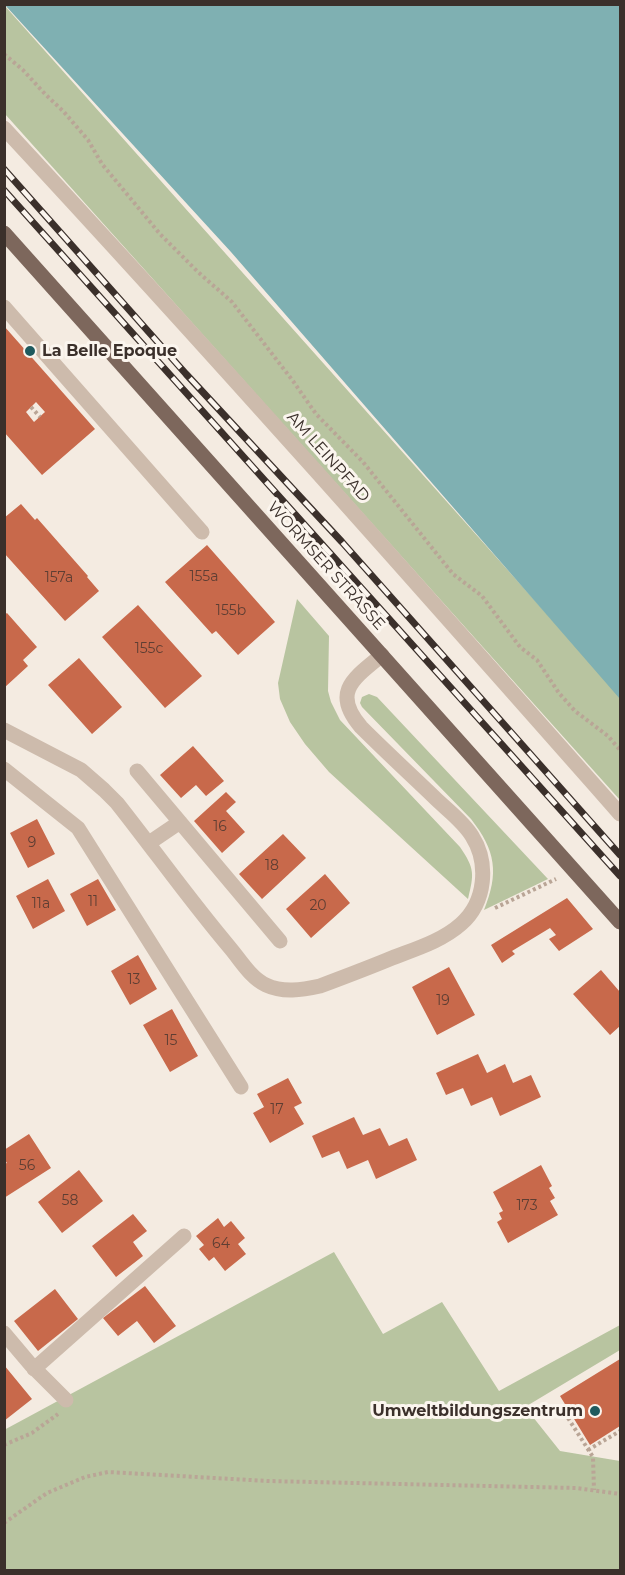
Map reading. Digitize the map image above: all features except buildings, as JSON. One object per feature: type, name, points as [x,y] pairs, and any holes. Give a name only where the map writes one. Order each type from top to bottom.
[{"type":"main road","name":"WORMSER STRASSE","points":[[4,233],[621,922]]},
{"type":"street","name":"AM LEINPFAD","points":[[4,128],[274,422],[621,814]]},
{"type":"street","points":[[4,307],[202,532]]},
{"type":"street","points":[[4,730],[81,770],[104,790],[117,803],[214,929],[257,980],[267,986],[285,991],[304,990],[423,947],[462,924],[479,897],[483,865],[478,847],[471,834],[361,728],[348,708],[348,689],[352,682],[382,655]]},
{"type":"street","points":[[4,769],[78,828],[241,1087]]},
{"type":"street","points":[[137,771],[280,941]]},
{"type":"street","points":[[149,843],[180,822]]},
{"type":"street","points":[[34,1369],[184,1236]]},
{"type":"street","points":[[4,1333],[34,1369],[66,1400]]},
{"type":"path","points":[[4,54],[76,126],[88,140],[102,164],[160,234],[232,302],[316,414],[363,462],[453,574],[482,596],[520,648],[537,660],[559,693],[575,711],[608,736],[621,750]]},
{"type":"path","points":[[31,407],[40,417]]},
{"type":"path","points":[[30,417],[35,412]]},
{"type":"path","points":[[494,909],[556,879]]},
{"type":"path","points":[[4,1445],[32,1432],[71,1406],[66,1400]]},
{"type":"path","points":[[568,1418],[593,1457],[594,1490]]},
{"type":"path","points":[[588,1450],[621,1431]]},
{"type":"path","points":[[4,1522],[47,1493],[85,1477],[108,1472],[268,1481],[536,1486],[621,1494]]},
{"type":"green space","points":[[4,5],[620,696],[620,800],[5,114]]},
{"type":"green space","points":[[297,599],[329,636],[328,691],[340,720],[460,847],[472,872],[468,899],[329,772],[290,722],[280,699],[278,683]]},
{"type":"green space","points":[[369,694],[377,697],[548,879],[484,910],[492,885],[493,873],[493,863],[486,842],[471,819],[362,707],[360,703],[362,697]]},
{"type":"green space","points":[[334,1252],[383,1334],[442,1302],[499,1391],[620,1325],[620,1350],[525,1407],[560,1451],[620,1461],[620,1570],[5,1570],[4,1430]]},
{"type":"water","points":[[5,5],[620,5],[620,699],[231,252]]},
{"type":"railway","points":[[4,169],[186,374],[342,542],[620,855]]},
{"type":"railway","points":[[4,190],[620,876]]},
{"type":"place","name":"La Belle Epoque","points":[[30,351]]},
{"type":"place","name":"Umweltbildungszentrum","points":[[595,1411]]}]
